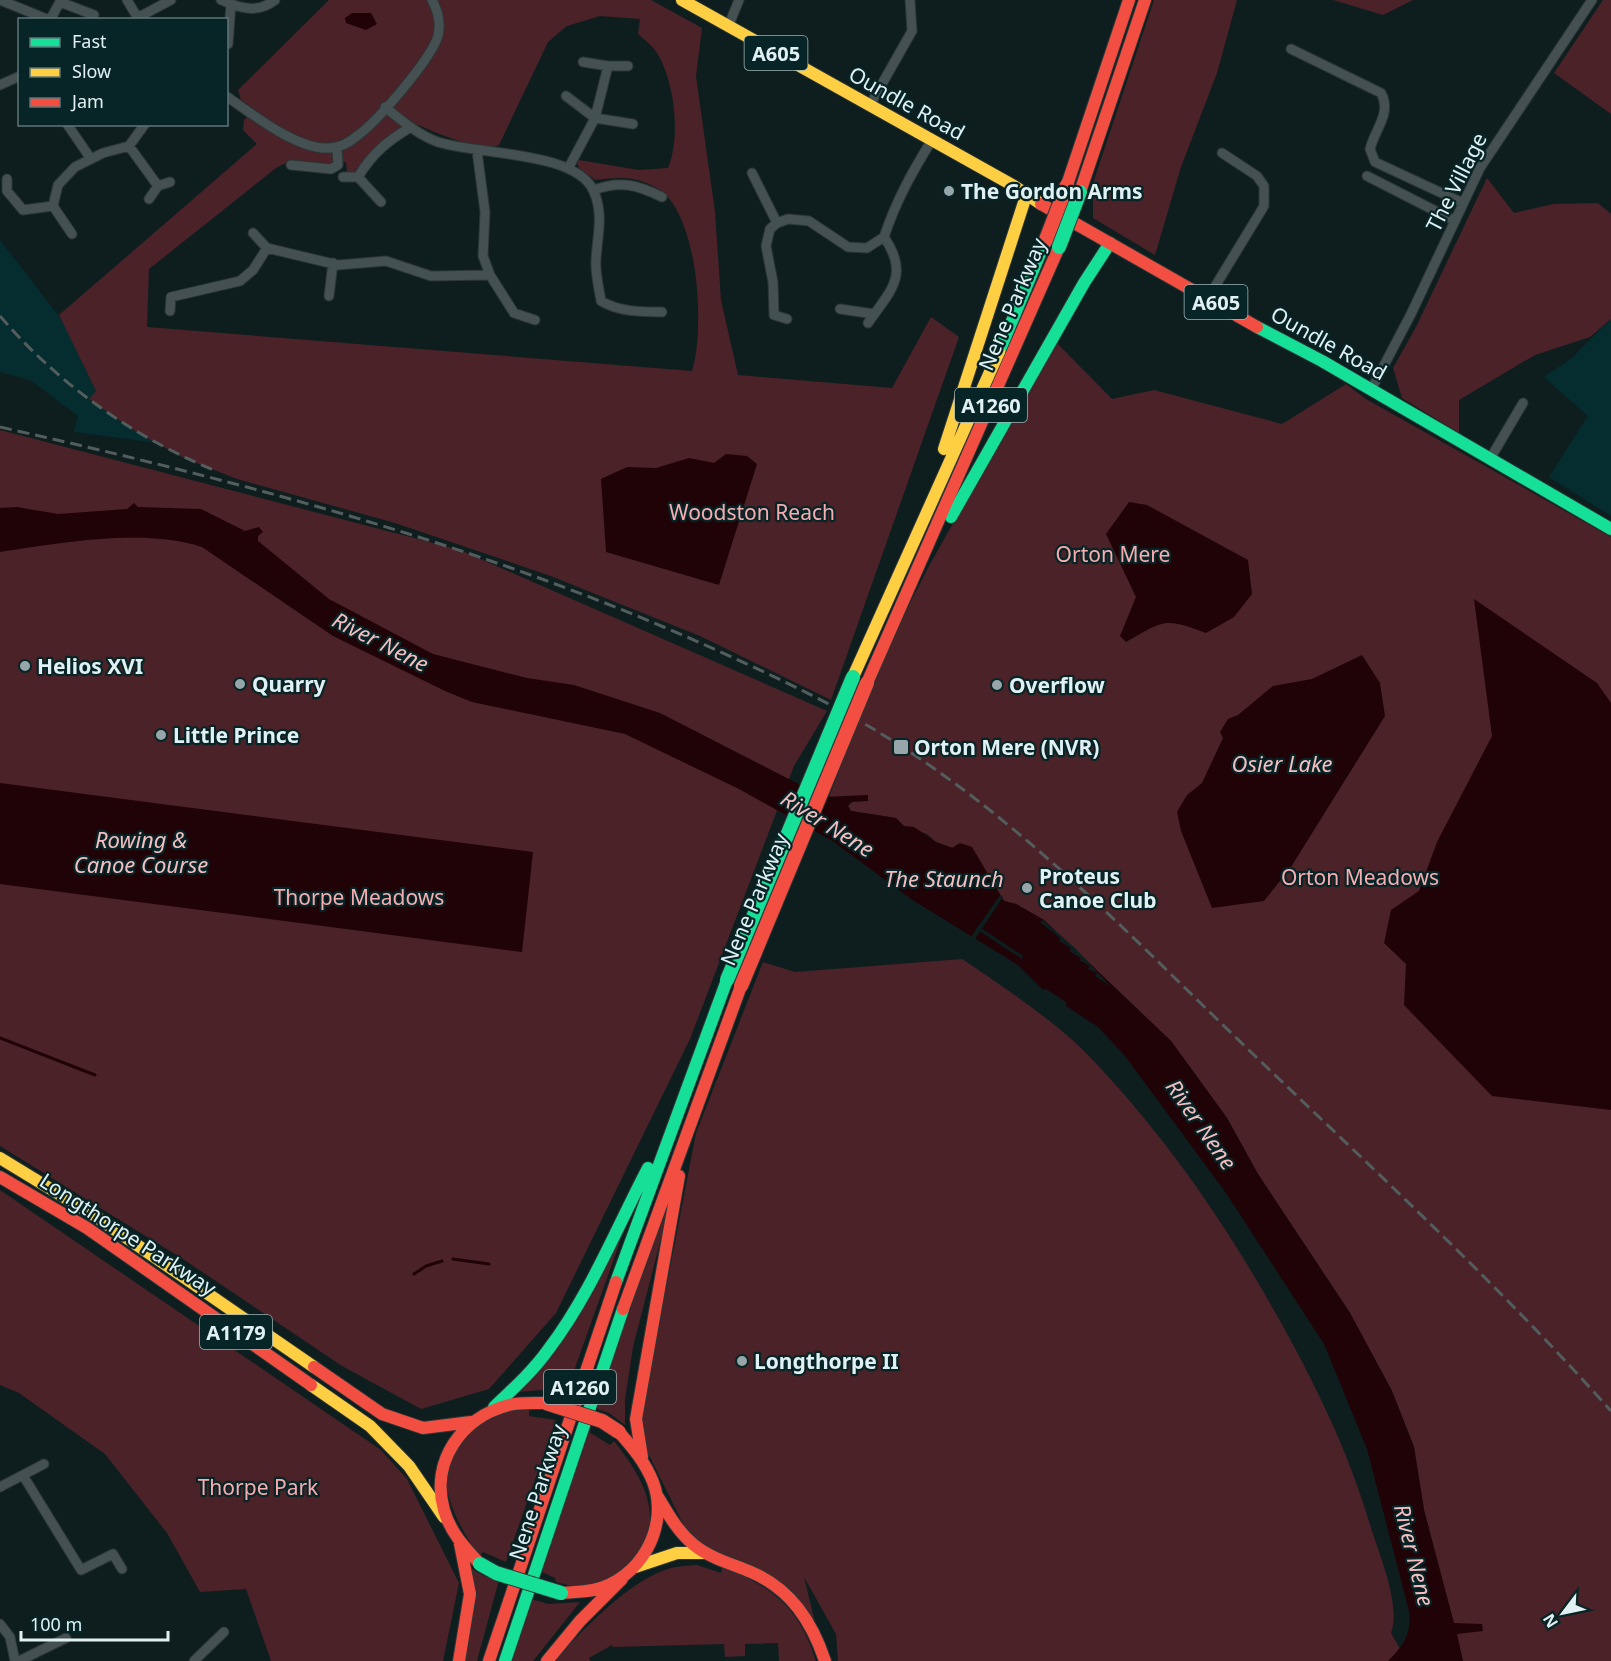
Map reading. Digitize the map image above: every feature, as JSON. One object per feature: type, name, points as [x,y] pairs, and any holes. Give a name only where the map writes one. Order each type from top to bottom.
[{"type":"main road","name":"Oundle Road","points":[[682,0],[1014,186],[1026,196],[1371,390],[1611,529]]},
{"type":"main road","name":"Nene Parkway","points":[[489,1661],[606,1309],[727,980],[853,677],[1045,242],[1129,0]]},
{"type":"main road","name":"Nene Parkway","points":[[505,1661],[547,1526],[620,1314],[741,986],[867,683],[922,563],[1059,247],[1145,0]]},
{"type":"main road","points":[[909,552],[953,424],[1026,196]]},
{"type":"main road","points":[[922,563],[1110,243]]},
{"type":"main road","points":[[622,1579],[593,1592],[561,1593],[496,1573],[480,1564],[460,1544],[444,1517],[440,1482],[443,1465],[454,1442],[471,1422],[494,1407],[526,1377],[572,1315],[676,1115]]},
{"type":"main road","points":[[688,1128],[636,1419],[637,1437],[642,1457],[652,1476],[658,1497],[669,1518],[681,1532],[708,1554],[762,1576],[791,1599],[814,1630],[825,1661]]},
{"type":"main road","name":"Longthorpe Parkway","points":[[0,1158],[95,1216],[382,1414],[423,1428],[471,1422]]},
{"type":"main road","name":"Longthorpe Parkway","points":[[0,1177],[87,1228],[370,1426],[410,1466],[444,1517]]},
{"type":"main road","points":[[494,1407],[528,1401],[546,1403],[602,1421],[619,1432],[642,1457]]},
{"type":"main road","points":[[547,1661],[579,1620],[635,1567],[655,1535],[658,1497]]},
{"type":"main road","points":[[459,1661],[470,1594],[460,1544]]},
{"type":"main road","points":[[635,1567],[677,1553],[708,1554]]},
{"type":"street","points":[[0,0],[45,18]]},
{"type":"street","points":[[127,0],[137,18]]},
{"type":"street","points":[[140,18],[171,0]]},
{"type":"street","points":[[220,0],[259,8],[275,0]]},
{"type":"street","points":[[228,97],[302,143],[317,148],[338,147],[358,136],[434,47],[439,22],[432,0]]},
{"type":"street","points":[[728,27],[739,0]]},
{"type":"street","points":[[870,105],[912,31],[910,0]]},
{"type":"street","name":"The Village","points":[[1371,390],[1496,141],[1592,0]]},
{"type":"street","points":[[51,18],[61,1],[94,15]]},
{"type":"street","points":[[228,44],[231,4]]},
{"type":"street","points":[[1291,49],[1380,93],[1385,107],[1370,149],[1375,162],[1463,203]]},
{"type":"street","points":[[583,62],[628,66]]},
{"type":"street","points":[[569,167],[595,118],[608,66]]},
{"type":"street","points":[[0,85],[18,77]]},
{"type":"street","points":[[566,96],[595,118],[633,124]]},
{"type":"street","points":[[385,107],[411,127],[436,141],[477,151],[545,160],[569,167],[594,190],[600,223],[596,262],[601,301],[610,306],[639,312],[662,312]]},
{"type":"street","points":[[68,126],[91,159]]},
{"type":"street","points":[[72,234],[53,206],[58,185],[75,167],[129,146],[144,126]]},
{"type":"street","points":[[358,177],[370,158],[385,142],[411,127]]},
{"type":"street","points":[[787,320],[774,315],[773,282],[766,246],[770,229],[777,223],[788,219],[808,221],[848,248],[867,248],[884,237],[901,191],[932,140]]},
{"type":"street","points":[[129,146],[158,186]]},
{"type":"street","points":[[291,165],[331,169],[338,165],[338,147]]},
{"type":"street","points":[[477,151],[485,212],[483,256],[490,275],[514,313],[535,320]]},
{"type":"street","points":[[1208,298],[1264,206],[1264,186],[1257,176],[1222,153]]},
{"type":"street","points":[[752,173],[777,223]]},
{"type":"street","points":[[1367,176],[1455,221]]},
{"type":"street","points":[[343,177],[358,177],[381,202]]},
{"type":"street","points":[[7,179],[7,191],[22,210],[53,206]]},
{"type":"street","points":[[149,199],[158,186],[170,182]]},
{"type":"street","points":[[594,190],[617,183],[629,184],[662,197]]},
{"type":"street","points":[[253,233],[267,248],[333,263],[386,261],[431,276],[490,275]]},
{"type":"street","points":[[868,323],[894,286],[898,270],[896,254],[884,237]]},
{"type":"street","points":[[170,311],[171,297],[244,279],[267,248]]},
{"type":"street","points":[[329,296],[333,263]]},
{"type":"street","points":[[840,309],[874,314]]},
{"type":"street","points":[[1490,459],[1523,403]]},
{"type":"street","points":[[0,1487],[24,1477],[44,1464]]},
{"type":"street","points":[[24,1477],[81,1570],[113,1554],[122,1569]]},
{"type":"street","points":[[0,1624],[10,1637],[17,1661],[66,1638]]},
{"type":"street","points":[[194,1661],[224,1632]]},
{"type":"shaded area","points":[[0,240],[62,320],[96,391],[180,446],[74,432],[78,416],[30,380],[0,372]]},
{"type":"shaded area","points":[[1611,319],[1611,516],[1549,477],[1588,416],[1544,377],[1572,358]]},
{"type":"green space","name":"Woodston Reach","points":[[329,0],[651,0],[702,28],[696,76],[715,212],[721,300],[738,375],[892,388],[931,317],[959,337],[831,700],[700,636],[548,575],[395,523],[237,479],[184,458],[138,433],[89,399],[96,391],[59,315],[257,144],[243,130],[244,120],[254,109],[241,100],[238,90]],"holes":[[[600,16],[640,19],[638,34],[655,50],[662,62],[671,92],[675,125],[672,155],[668,168],[639,170],[579,160],[577,163],[579,168],[595,180],[621,178],[644,182],[661,191],[674,205],[684,225],[696,276],[698,330],[692,371],[147,327],[149,269],[276,168],[292,161],[317,166],[346,162],[347,174],[353,174],[381,144],[398,133],[418,125],[470,144],[499,145],[548,42],[567,26]]]},
{"type":"green space","points":[[1154,0],[1237,0],[1217,73],[1181,167],[1155,255],[1093,218],[1093,183]]},
{"type":"green space","points":[[1333,0],[1413,0],[1383,15]]},
{"type":"green space","points":[[1603,0],[1611,0],[1611,114],[1554,73]]},
{"type":"green space","points":[[1487,178],[1514,213],[1553,204],[1598,203],[1611,214],[1611,319],[1590,337],[1535,355],[1459,400],[1459,433],[1402,398],[1393,368],[1416,327]]},
{"type":"green space","name":"Orton Meadows","points":[[1055,341],[1112,399],[1154,390],[1282,424],[1346,384],[1366,399],[1611,537],[1611,1661],[1463,1661],[1424,1510],[1414,1447],[1392,1391],[1350,1313],[1258,1174],[1227,1118],[1171,1041],[1044,920],[1016,904],[1004,901],[971,848],[958,846],[953,848],[936,842],[927,834],[904,826],[896,818],[851,811],[848,806],[854,801],[868,801],[829,797],[886,650],[928,568]]},
{"type":"green space","name":"Thorpe Meadows","points":[[0,430],[460,550],[827,711],[794,766],[690,1039],[556,1313],[489,1389],[421,1409],[342,1366],[186,1261],[0,1146]]},
{"type":"green space","points":[[962,959],[1042,1015],[1085,1052],[1165,1144],[1234,1243],[1289,1338],[1341,1444],[1388,1581],[1393,1609],[1391,1633],[1407,1661],[838,1661],[836,1634],[804,1577],[815,1622],[792,1591],[697,1543],[684,1526],[648,1453],[641,1419],[696,1133],[763,962],[795,972]]},
{"type":"green space","points":[[674,1188],[633,1347],[625,1400],[625,1425],[609,1413],[594,1408]]},
{"type":"green space","name":"Thorpe Park","points":[[0,1190],[381,1450],[407,1479],[459,1583],[443,1661],[271,1661],[246,1589],[200,1592],[167,1533],[105,1454],[19,1393],[0,1385]]},
{"type":"green space","points":[[626,1225],[565,1396],[541,1390],[517,1392]]},
{"type":"green space","points":[[520,1408],[529,1410],[529,1416],[556,1420],[506,1562],[483,1552],[479,1556],[463,1531],[452,1508],[447,1486],[447,1465],[454,1447],[468,1431],[490,1418]]},
{"type":"green space","points":[[586,1430],[610,1445],[614,1441],[628,1460],[640,1480],[648,1501],[650,1524],[643,1545],[628,1564],[598,1583],[579,1586],[556,1582],[555,1578],[540,1571]]},
{"type":"green space","points":[[697,1565],[721,1573],[722,1567],[770,1591],[782,1601],[801,1626],[816,1661],[779,1661],[778,1643],[745,1644],[745,1656],[725,1657],[724,1644],[613,1647],[612,1645],[589,1658],[590,1661],[555,1661],[591,1622],[635,1585],[669,1569]]},
{"type":"green space","points":[[468,1566],[484,1576],[499,1580],[477,1661],[462,1661]]},
{"type":"green space","points":[[531,1599],[549,1604],[580,1602],[533,1661],[509,1661]]},
{"type":"water","points":[[352,13],[371,13],[377,24],[366,30],[346,23],[345,18]]},
{"type":"water","points":[[726,454],[747,456],[757,464],[719,585],[606,552],[601,479],[627,467],[656,468],[689,458],[714,463]]},
{"type":"water","name":"Orton Mere","points":[[1129,502],[1147,505],[1248,560],[1252,594],[1234,617],[1206,633],[1182,625],[1165,623],[1126,642],[1120,636],[1136,597],[1106,534]]},
{"type":"water","points":[[134,503],[138,507],[201,509],[245,531],[259,527],[263,532],[258,536],[258,541],[329,599],[433,654],[527,678],[574,685],[660,713],[824,797],[868,795],[868,801],[851,802],[848,806],[851,811],[896,818],[904,826],[914,827],[936,842],[952,848],[960,843],[972,847],[1004,901],[1016,904],[1044,920],[1171,1041],[1227,1118],[1258,1174],[1350,1313],[1392,1391],[1414,1447],[1424,1510],[1454,1623],[1482,1624],[1483,1631],[1457,1634],[1463,1661],[1388,1661],[1408,1633],[1409,1611],[1367,1449],[1324,1344],[1226,1193],[1125,1056],[1098,1027],[1066,1006],[1066,1002],[1046,989],[1043,990],[1018,965],[911,899],[834,842],[739,789],[625,734],[472,702],[445,691],[333,636],[202,547],[179,541],[128,538],[75,541],[0,552],[0,508],[17,507],[58,514],[127,509]],"holes":[[[978,926],[1023,956],[1022,959],[976,929]]]},
{"type":"water","points":[[1474,599],[1597,683],[1611,703],[1611,1110],[1492,1096],[1404,1005],[1406,964],[1384,943],[1391,910],[1419,891],[1437,842],[1492,736]]},
{"type":"water","name":"Osier Lake","points":[[1362,655],[1380,683],[1385,716],[1291,867],[1264,901],[1212,908],[1181,831],[1177,812],[1187,795],[1202,783],[1223,738],[1220,732],[1228,719],[1238,715],[1273,686],[1312,679]]},
{"type":"water","name":"Rowing & Canoe Course","points":[[0,783],[533,852],[522,952],[0,884]]},
{"type":"pier","points":[[1000,895],[1003,897],[975,939],[971,937]]},
{"type":"pier","points":[[1043,920],[1076,949],[1110,986],[1095,976],[1097,973],[1088,969],[1090,966],[1079,960],[1081,958],[1069,951],[1071,948],[1059,941],[1060,938],[1040,922]]},
{"type":"waterway","points":[[0,1038],[95,1075]]},
{"type":"waterway","points":[[453,1259],[489,1264]]},
{"type":"waterway","points":[[414,1274],[426,1266],[442,1261]]},
{"type":"railway","points":[[0,316],[47,364],[99,406],[155,442],[216,471]]},
{"type":"railway","points":[[0,427],[269,493],[446,546],[620,609],[705,645],[789,684],[870,727],[924,761],[975,798],[1071,879],[1436,1229],[1611,1411]]},
{"type":"traffic: fast","points":[[1059,247],[1080,192]]},
{"type":"traffic: fast","points":[[999,352],[1045,242]]},
{"type":"traffic: fast","points":[[951,517],[1084,283],[1110,243]]},
{"type":"traffic: fast","points":[[1257,327],[1322,361],[1611,529]]},
{"type":"traffic: fast","points":[[727,980],[853,677]]},
{"type":"traffic: fast","points":[[616,1282],[727,980]]},
{"type":"traffic: fast","points":[[494,1407],[536,1365],[563,1329],[590,1284],[648,1168]]},
{"type":"traffic: fast","points":[[505,1661],[623,1309]]},
{"type":"traffic: fast","points":[[480,1564],[496,1573],[561,1593]]},
{"type":"traffic: slow","points":[[682,0],[1014,186],[1041,204]]},
{"type":"traffic: slow","points":[[944,449],[1026,196]]},
{"type":"traffic: slow","points":[[853,677],[999,352]]},
{"type":"traffic: slow","points":[[0,1158],[95,1216],[314,1367]]},
{"type":"traffic: slow","points":[[311,1385],[370,1426],[409,1466],[444,1517]]},
{"type":"traffic: slow","points":[[635,1567],[677,1553],[704,1553]]},
{"type":"traffic: jam","points":[[1067,185],[1129,0]]},
{"type":"traffic: jam","points":[[1080,192],[1145,0]]},
{"type":"traffic: jam","points":[[1045,242],[1067,185]]},
{"type":"traffic: jam","points":[[1041,204],[1257,327]]},
{"type":"traffic: jam","points":[[867,683],[1059,247]]},
{"type":"traffic: jam","points":[[741,986],[867,683]]},
{"type":"traffic: jam","points":[[623,1309],[741,986]]},
{"type":"traffic: jam","points":[[642,1457],[636,1419],[679,1176]]},
{"type":"traffic: jam","points":[[0,1177],[87,1228],[311,1385]]},
{"type":"traffic: jam","points":[[489,1661],[616,1282]]},
{"type":"traffic: jam","points":[[314,1367],[382,1414],[423,1428],[471,1422]]},
{"type":"traffic: jam","points":[[480,1564],[454,1533],[444,1510],[441,1492],[446,1458],[464,1431],[492,1411],[513,1404],[546,1403]]},
{"type":"traffic: jam","points":[[546,1403],[602,1421],[619,1432]]},
{"type":"traffic: jam","points":[[561,1593],[593,1590],[625,1575],[647,1549],[654,1533],[657,1499],[653,1482],[634,1450],[619,1432]]},
{"type":"traffic: jam","points":[[658,1497],[678,1529],[700,1550],[765,1579],[789,1597],[814,1633],[825,1661]]},
{"type":"traffic: jam","points":[[459,1661],[470,1594],[460,1544]]},
{"type":"traffic: jam","points":[[547,1661],[580,1621],[622,1579]]},
{"type":"place","name":"The Gordon Arms","points":[[949,191]]},
{"type":"place","name":"Helios XVI","points":[[25,666]]},
{"type":"place","name":"Quarry","points":[[240,684]]},
{"type":"place","name":"Overflow","points":[[997,685]]},
{"type":"place","name":"Little Prince","points":[[161,735]]},
{"type":"place","name":"Orton Mere (NVR)","points":[[901,747]]},
{"type":"place","name":"Proteus Canoe Club","points":[[1027,888]]},
{"type":"place","name":"Longthorpe II","points":[[742,1361]]},
{"type":"water label","name":"River Nene","points":[[381,641]]},
{"type":"water label","name":"River Nene","points":[[828,823]]},
{"type":"water label","name":"The Staunch","points":[[944,878]]},
{"type":"water label","name":"River Nene","points":[[1202,1124]]},
{"type":"water label","name":"River Nene","points":[[1415,1555]]}]
